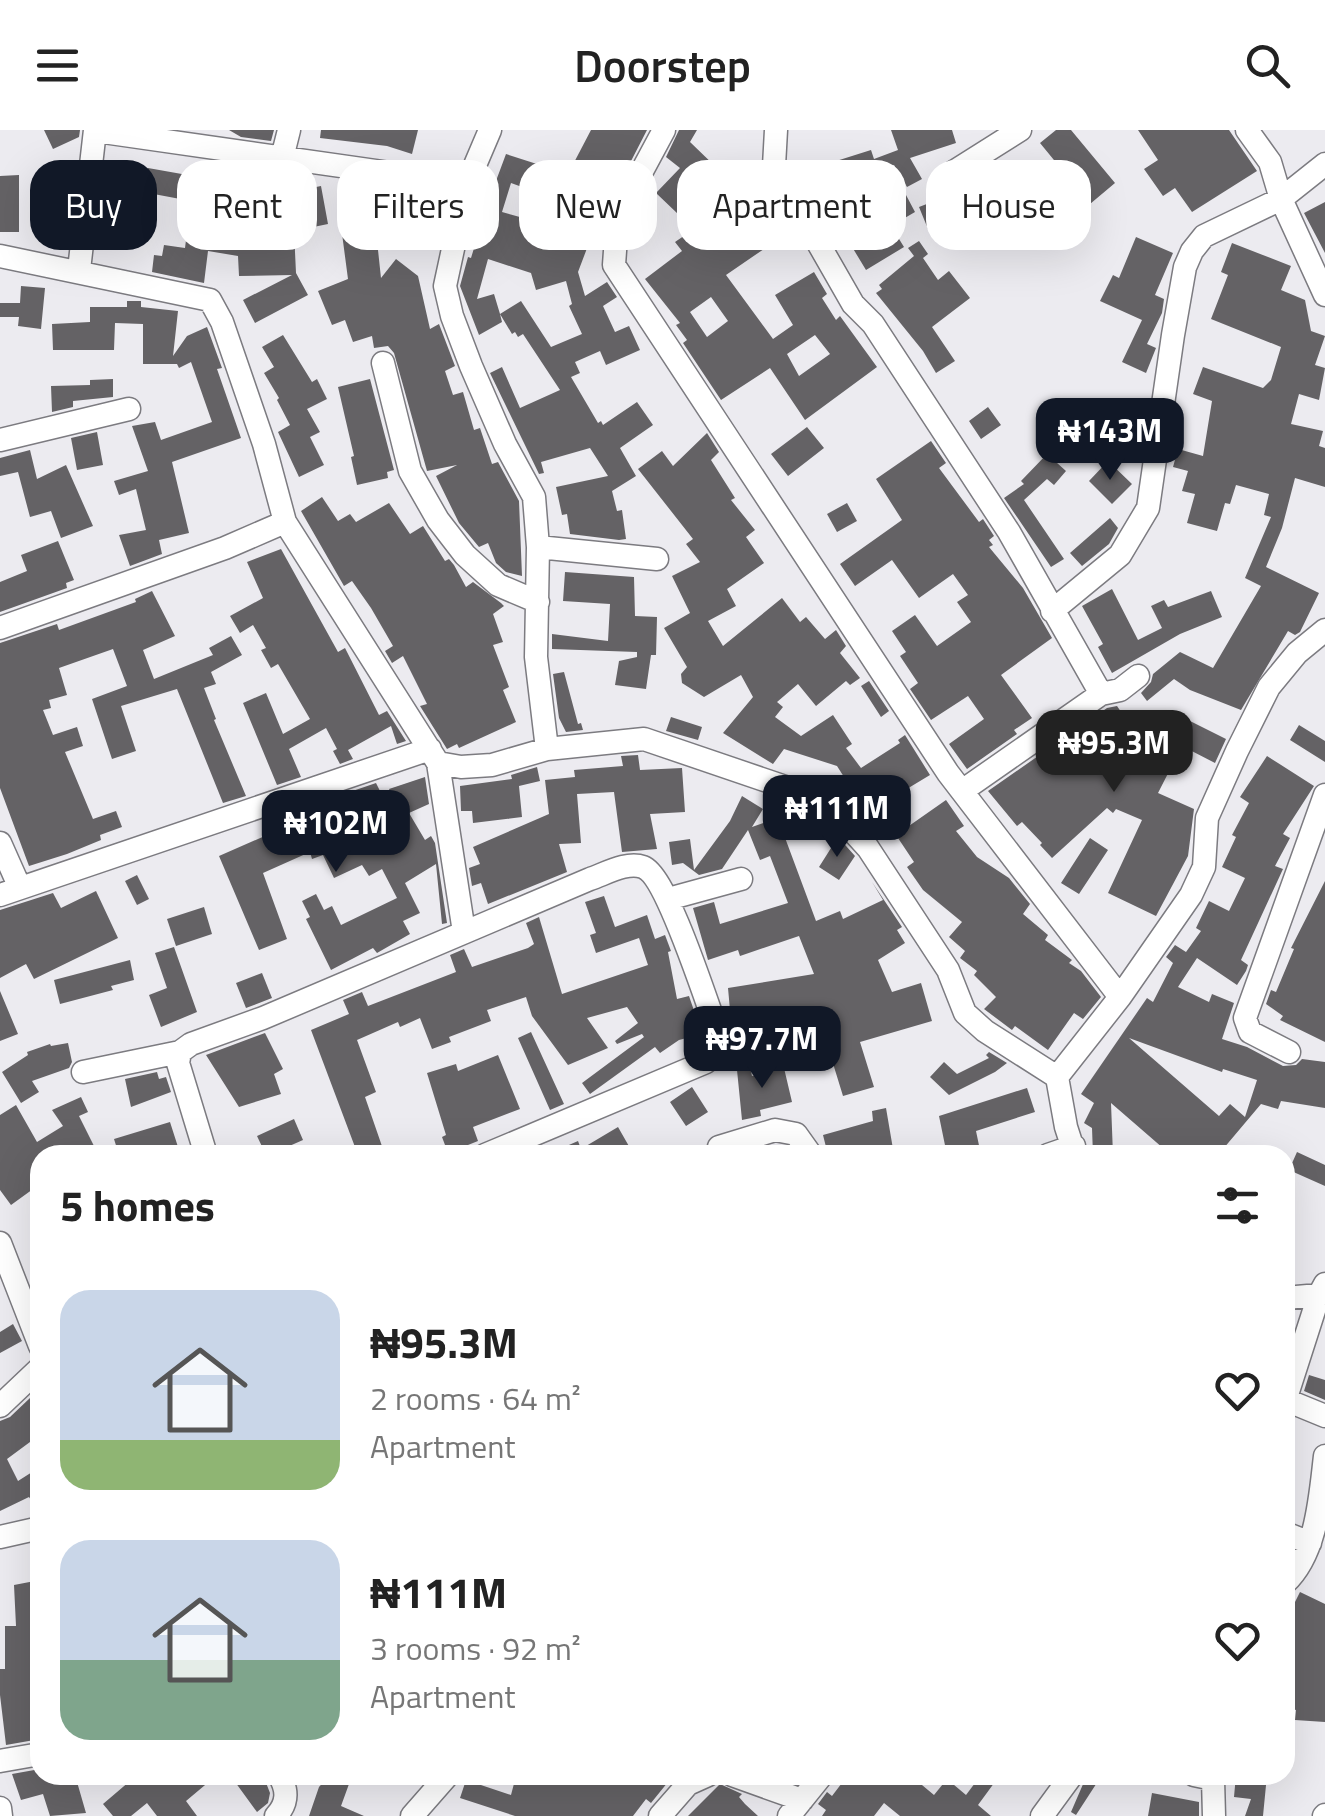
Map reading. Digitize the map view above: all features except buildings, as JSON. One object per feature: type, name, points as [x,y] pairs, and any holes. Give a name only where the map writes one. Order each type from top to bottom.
[{"type":"street","points":[[282,158],[289,130]]},
{"type":"street","points":[[477,160],[490,130]]},
{"type":"street","points":[[664,130],[612,227],[616,238],[614,265],[962,792],[1120,997]]},
{"type":"street","points":[[776,130],[774,166],[790,195],[853,304],[872,324],[1009,532],[1101,694]]},
{"type":"street","points":[[973,160],[1019,130]]},
{"type":"street","points":[[1247,130],[1270,162],[1281,199],[1325,295]]},
{"type":"street","points":[[79,270],[95,131],[337,166]]},
{"type":"street","points":[[1052,610],[1120,555],[1148,508],[1173,336],[1185,267],[1192,251],[1204,236],[1281,199],[1325,164]]},
{"type":"street","points":[[453,250],[445,286],[452,316],[504,444],[534,497],[538,546],[536,657],[547,749]]},
{"type":"street","points":[[0,256],[210,300],[222,322],[258,427],[285,522],[434,756],[464,932]]},
{"type":"street","points":[[383,363],[410,471],[438,520],[464,555],[498,585],[538,602]]},
{"type":"street","points":[[0,440],[129,409]]},
{"type":"street","points":[[0,628],[225,548],[285,522]]},
{"type":"street","points":[[538,546],[657,559]]},
{"type":"street","points":[[1057,1078],[1192,895],[1204,868],[1207,818],[1269,688],[1296,652],[1325,630]]},
{"type":"street","points":[[962,792],[1101,694],[1120,690],[1138,676]]},
{"type":"street","points":[[0,843],[10,891],[434,756],[461,767],[492,765],[547,749],[644,739],[800,792],[838,815],[868,848],[938,955],[964,1013],[984,1031],[1057,1078],[1072,1145]]},
{"type":"street","points":[[1288,1052],[1250,1032],[1245,1018],[1325,795]]},
{"type":"street","points":[[83,1072],[180,1052],[191,1044],[264,1018],[625,866],[642,866],[652,873],[668,899],[718,1033],[718,1050],[706,1062],[512,1145]]},
{"type":"street","points":[[668,899],[742,878]]},
{"type":"street","points":[[180,1052],[178,1063],[203,1145]]},
{"type":"street","points":[[725,1145],[774,1130],[796,1134],[804,1145]]},
{"type":"street","points":[[0,1243],[30,1320]]},
{"type":"street","points":[[1295,1296],[1322,1289]]},
{"type":"street","points":[[1295,1372],[1322,1289]]},
{"type":"street","points":[[0,1406],[30,1378]]},
{"type":"street","points":[[1295,1404],[1325,1416]]},
{"type":"street","points":[[1295,1574],[1310,1543],[1325,1456]]},
{"type":"street","points":[[0,1537],[30,1530]]},
{"type":"street","points":[[1295,1538],[1310,1543]]},
{"type":"street","points":[[0,1761],[30,1756]]},
{"type":"street","points":[[276,1816],[286,1799],[285,1785]]},
{"type":"street","points":[[412,1816],[439,1785]]},
{"type":"street","points":[[660,1816],[687,1785]]},
{"type":"street","points":[[751,1785],[796,1808],[814,1785]]},
{"type":"street","points":[[1042,1816],[1065,1785]]},
{"type":"street","points":[[1209,1785],[1214,1816]]},
{"type":"street","points":[[0,1808],[1,1816]]}]
